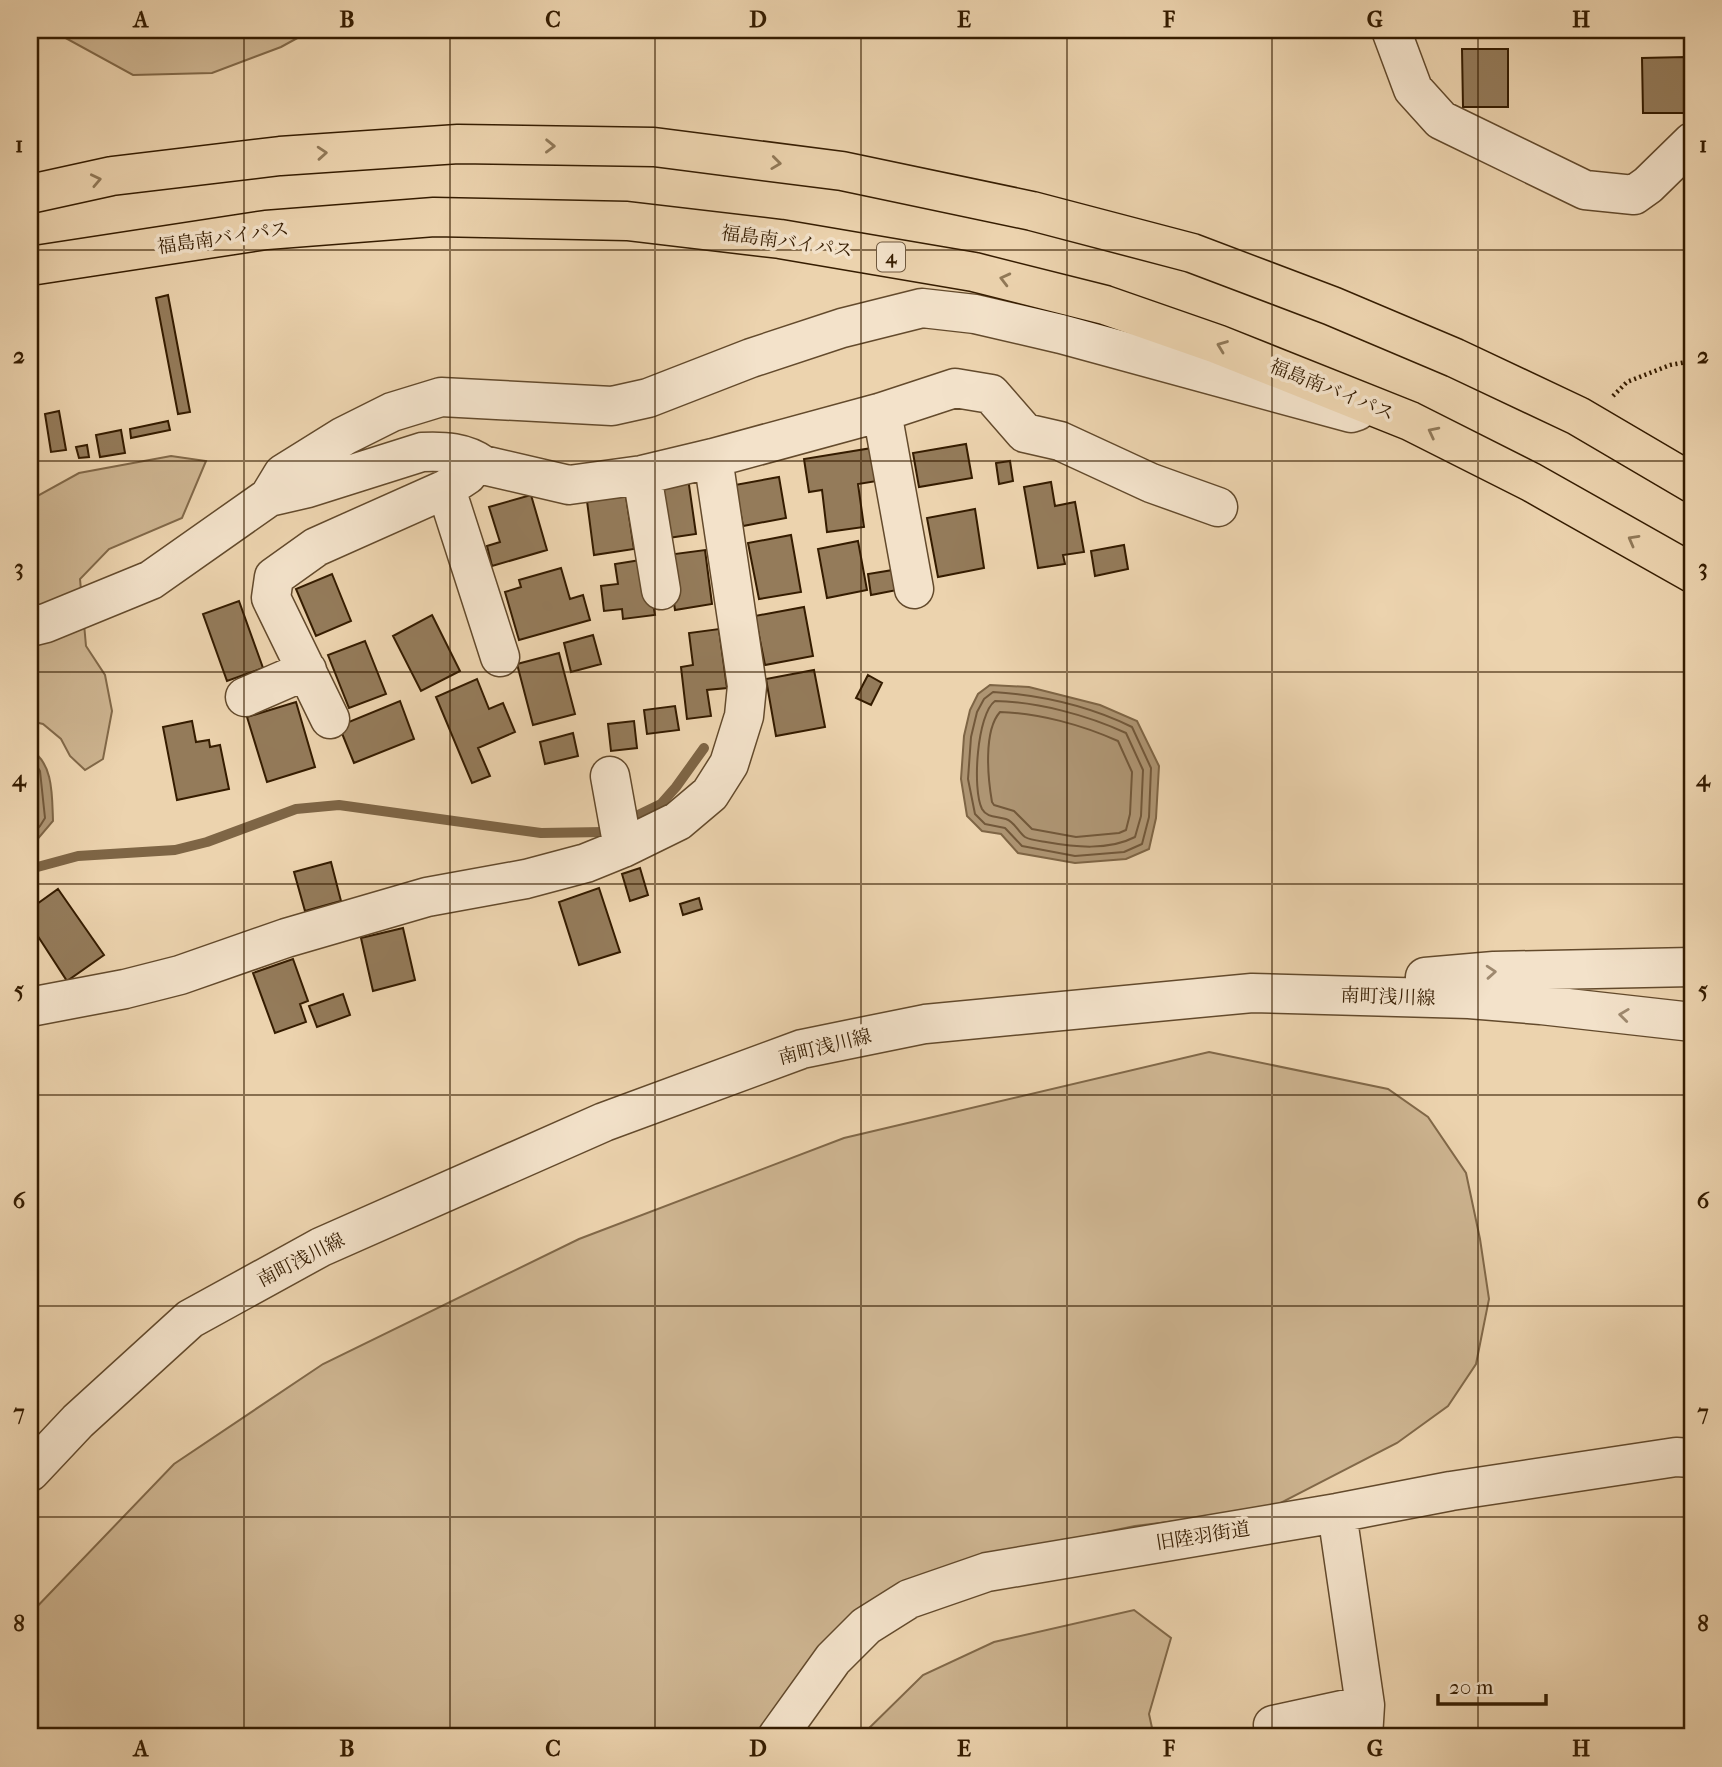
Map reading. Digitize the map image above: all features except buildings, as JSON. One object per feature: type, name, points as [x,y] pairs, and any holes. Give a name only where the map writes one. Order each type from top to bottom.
[{"type":"highway","points":[[30,194],[112,176],[280,156],[458,144],[654,147],[842,171],[1032,211],[1192,253],[1332,306],[1455,358],[1588,422],[1692,483]]},
{"type":"highway","name":"福島南バイパス","points":[[30,267],[266,230],[434,217],[628,220],[780,239],[974,271],[1105,305],[1217,344],[1377,407],[1531,482],[1692,573]]},
{"type":"street","points":[[1391,30],[1413,89],[1441,120],[1585,190],[1634,195],[1692,142]]},
{"type":"street","points":[[269,497],[283,474],[344,436],[392,412],[440,397],[612,406],[648,398],[751,358],[842,328],[922,308],[975,314],[1061,334],[1351,413],[1377,407]]},
{"type":"street","points":[[30,627],[151,580],[269,497],[308,488],[422,452],[459,454],[472,457],[483,465],[569,485],[642,475],[713,458],[882,412],[955,388],[991,394],[1025,433],[1060,441],[1151,483],[1218,507]]},
{"type":"street","points":[[882,412],[915,589]]},
{"type":"street","points":[[30,1007],[125,989],[180,975],[286,939],[427,897],[526,879],[586,863],[678,821],[710,794],[729,764],[744,716],[747,686],[713,458]]},
{"type":"street","points":[[330,719],[271,598],[274,577],[316,547],[446,489],[483,465]]},
{"type":"street","points":[[642,475],[661,590]]},
{"type":"street","points":[[446,489],[500,657]]},
{"type":"street","points":[[245,696],[307,670]]},
{"type":"street","points":[[610,776],[623,848]]},
{"type":"street","points":[[1252,993],[1494,971],[1692,967]]},
{"type":"street","name":"南町浅川線","points":[[30,1472],[78,1421],[190,1319],[321,1247],[604,1122],[802,1049],[925,1024],[1252,993],[1469,999],[1692,1022]]},
{"type":"street","name":"旧陸羽街道","points":[[777,1737],[834,1659],[866,1626],[909,1599],[987,1572],[1464,1489],[1676,1457],[1692,1458]]},
{"type":"street","points":[[1273,1725],[1364,1721],[1337,1513]]},
{"type":"path","points":[[1588,422],[1627,382],[1670,365],[1692,361]]},
{"type":"shaded area","points":[[30,30],[312,30],[281,47],[212,73],[133,75],[62,36],[30,33]]},
{"type":"shaded area","points":[[171,456],[206,461],[182,518],[109,549],[80,579],[86,646],[105,675],[112,711],[103,759],[85,770],[70,756],[61,739],[43,724],[30,721],[30,500],[79,473]]},
{"type":"shaded area","points":[[1209,1052],[1388,1089],[1428,1117],[1466,1173],[1489,1299],[1476,1364],[1448,1406],[1397,1443],[1267,1510],[1135,1526],[1009,1552],[901,1588],[759,1737],[30,1737],[30,1614],[174,1464],[323,1364],[579,1239],[844,1138]]},
{"type":"shaded area","points":[[1134,1610],[1171,1638],[1149,1714],[1154,1737],[860,1737],[923,1675],[994,1642]]},
{"type":"water","points":[[990,685],[1029,687],[1100,705],[1137,721],[1159,766],[1156,818],[1149,849],[1126,859],[1075,863],[1018,853],[1001,834],[982,831],[967,816],[961,779],[964,736],[970,710],[978,694]]},
{"type":"water","points":[[30,750],[44,763],[48,772],[53,821],[36,841],[30,844]]},
{"type":"waterway","points":[[632,818],[661,804],[704,748]]},
{"type":"waterway","points":[[30,869],[78,856],[175,850],[207,842],[296,809],[339,805],[541,833],[604,832]]}]
